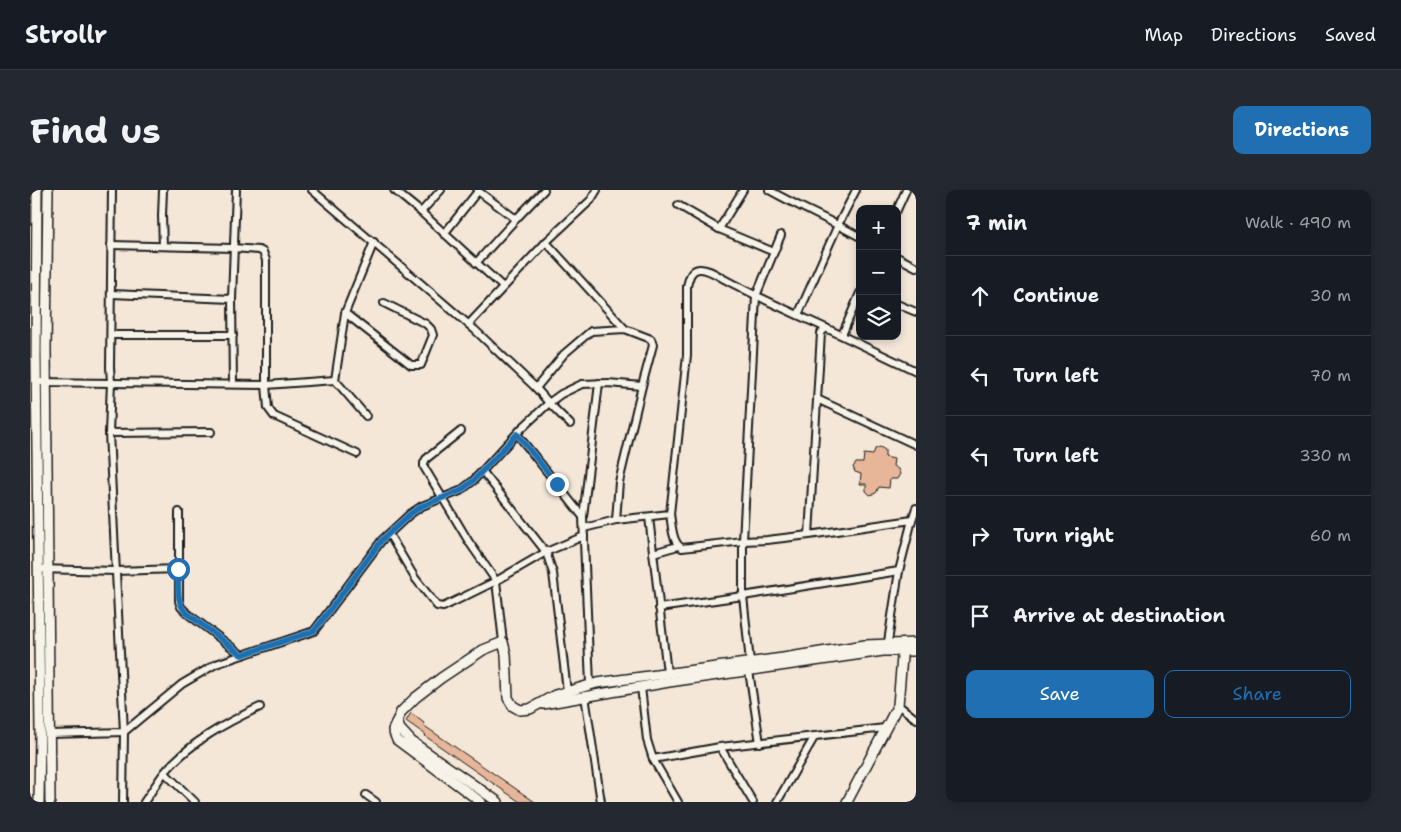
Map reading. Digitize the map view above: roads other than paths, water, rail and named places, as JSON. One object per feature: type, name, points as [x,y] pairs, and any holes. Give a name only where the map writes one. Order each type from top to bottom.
[{"type":"street","points":[[37,190],[41,382],[48,568],[50,802]]},
{"type":"street","points":[[39,802],[38,569],[41,382],[48,190]]},
{"type":"street","points":[[112,190],[109,434],[124,732],[123,802]]},
{"type":"street","points":[[163,190],[163,246]]},
{"type":"street","points":[[233,384],[232,299],[236,190]]},
{"type":"street","points":[[312,190],[469,324],[536,388],[570,424]]},
{"type":"street","points":[[394,190],[421,212],[503,287]]},
{"type":"street","points":[[421,212],[441,190]]},
{"type":"street","points":[[444,234],[479,190],[516,219]]},
{"type":"street","points":[[476,263],[544,190]]},
{"type":"street","points":[[469,324],[546,242],[590,200],[597,190]]},
{"type":"street","points":[[719,229],[743,190]]},
{"type":"street","points":[[769,190],[856,235]]},
{"type":"street","points":[[798,315],[838,225],[856,190]]},
{"type":"street","points":[[899,205],[906,190]]},
{"type":"street","points":[[678,204],[719,229],[774,252]]},
{"type":"street","points":[[760,742],[749,666],[743,596],[743,541],[756,296],[781,236]]},
{"type":"street","points":[[366,416],[335,380],[345,313],[374,242]]},
{"type":"street","points":[[546,242],[625,329]]},
{"type":"street","points":[[112,245],[233,248],[263,252],[266,260],[266,385],[268,408],[274,416],[356,454]]},
{"type":"street","points":[[901,259],[916,267]]},
{"type":"street","points":[[678,546],[675,541],[670,514],[687,355],[687,286],[689,276],[693,270],[700,268],[710,271],[756,296],[916,371]]},
{"type":"street","points":[[111,294],[232,299]]},
{"type":"street","points":[[842,335],[859,295]]},
{"type":"street","points":[[345,313],[411,365],[421,365],[434,335],[431,329],[426,324],[384,303]]},
{"type":"street","points":[[901,306],[916,312]]},
{"type":"street","points":[[809,536],[821,333],[826,328]]},
{"type":"street","points":[[536,388],[564,354],[591,331],[625,329],[651,339],[653,345],[619,482],[616,520]]},
{"type":"street","points":[[111,334],[233,335]]},
{"type":"street","points":[[41,382],[266,385],[335,380]]},
{"type":"street","points":[[50,734],[124,732],[182,684],[216,664],[314,631],[366,559],[388,534],[422,506],[460,491],[483,472],[517,434],[549,403],[572,388],[582,384],[599,383],[642,386]]},
{"type":"street","points":[[590,684],[583,517],[599,383]]},
{"type":"street","points":[[817,399],[916,445]]},
{"type":"street","points":[[461,431],[424,462],[424,467],[496,581],[506,654],[508,698],[513,706],[520,710],[530,709],[567,691],[590,684],[667,673],[749,666],[916,643]]},
{"type":"street","points":[[109,434],[211,432]]},
{"type":"street","points":[[517,434],[583,517]]},
{"type":"street","points":[[483,472],[546,552],[553,573],[567,691]]},
{"type":"street","points":[[886,647],[898,571],[916,508]]},
{"type":"street","points":[[179,512],[178,569],[179,601],[181,607],[242,655]]},
{"type":"street","points":[[584,528],[616,520],[670,514]]},
{"type":"street","points":[[649,516],[667,673]]},
{"type":"street","points":[[653,554],[678,546],[688,548],[743,541],[809,536],[912,520]]},
{"type":"street","points":[[388,534],[415,578],[436,606],[443,607],[496,581],[546,552],[584,536]]},
{"type":"street","points":[[38,569],[116,571],[178,569]]},
{"type":"street","points":[[659,608],[898,571]]},
{"type":"street","points":[[481,802],[397,740],[392,730],[401,712],[408,704],[441,678],[483,650],[503,642]]},
{"type":"street","points":[[904,646],[916,652]]},
{"type":"street","points":[[847,802],[898,705],[904,646]]},
{"type":"street","points":[[536,705],[749,666]]},
{"type":"street","points":[[641,687],[647,740],[653,759],[678,802]]},
{"type":"street","points":[[585,696],[601,802]]},
{"type":"street","points":[[898,705],[916,720]]},
{"type":"street","points":[[40,707],[50,707]]},
{"type":"street","points":[[144,802],[164,773],[189,748],[233,720],[260,707]]},
{"type":"street","points":[[397,721],[400,729],[412,742],[498,802]]},
{"type":"street","points":[[653,759],[720,747],[885,728]]},
{"type":"street","points":[[777,802],[815,736]]},
{"type":"street","points":[[720,747],[753,802]]},
{"type":"street","points":[[164,773],[195,802]]},
{"type":"street","points":[[366,795],[376,802]]}]
